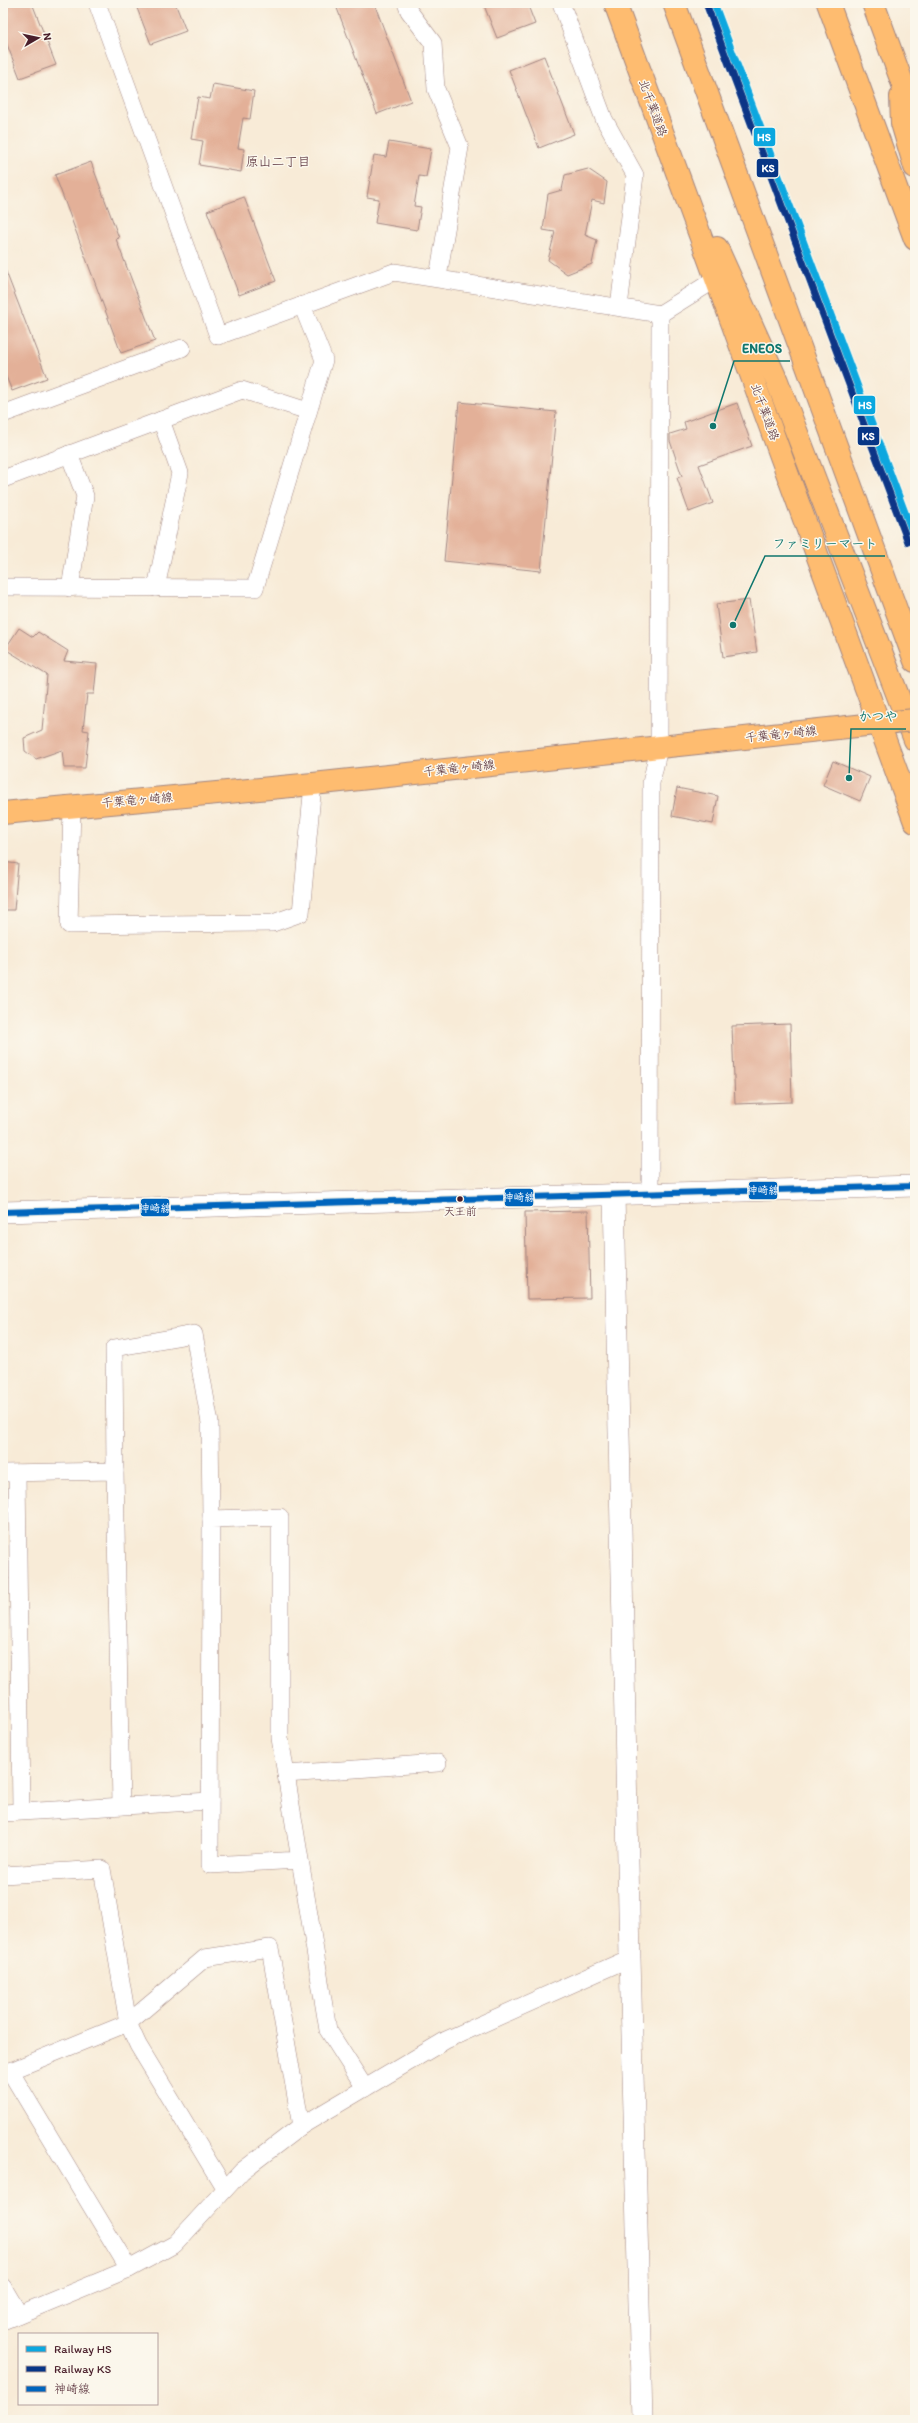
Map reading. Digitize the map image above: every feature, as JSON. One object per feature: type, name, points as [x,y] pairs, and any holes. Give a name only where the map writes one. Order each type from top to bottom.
[{"type":"main road","name":"北千葉道路","points":[[615,3],[716,279],[896,722],[915,822]]},
{"type":"main road","points":[[674,3],[915,660]]},
{"type":"main road","points":[[828,3],[915,239]]},
{"type":"main road","points":[[872,3],[901,84],[915,118]]},
{"type":"main road","points":[[901,84],[902,123],[915,167]]},
{"type":"main road","points":[[682,185],[726,262],[777,381],[915,740]]},
{"type":"main road","name":"千葉竜ヶ崎線","points":[[3,813],[314,784],[896,722]]},
{"type":"street","points":[[97,3],[218,336],[394,272],[438,277],[660,314],[716,279]]},
{"type":"street","points":[[406,3],[409,11],[433,43],[436,89],[460,147],[438,277]]},
{"type":"street","points":[[561,3],[604,119],[636,174],[619,307]]},
{"type":"street","points":[[3,588],[255,588],[324,360],[302,305]]},
{"type":"street","points":[[650,1193],[651,784],[659,748],[660,314]]},
{"type":"street","points":[[3,414],[182,348]]},
{"type":"street","points":[[3,479],[242,390],[308,411]]},
{"type":"street","points":[[156,588],[180,473],[161,420]]},
{"type":"street","points":[[69,454],[85,496],[70,588]]},
{"type":"street","points":[[72,806],[69,925],[273,923],[301,914],[314,784]]},
{"type":"street","points":[[3,1212],[915,1186]]},
{"type":"street","points":[[614,1194],[630,1958],[642,2420]]},
{"type":"street","points":[[121,1806],[114,1348],[194,1334],[210,1423],[210,1865],[300,1860]]},
{"type":"street","points":[[21,1812],[10,1473],[115,1471]]},
{"type":"street","points":[[211,1519],[280,1517],[280,1738],[328,2030],[365,2088]]},
{"type":"street","points":[[286,1774],[438,1763]]},
{"type":"street","points":[[3,1812],[210,1801]]},
{"type":"street","points":[[3,1875],[102,1869],[128,2023],[138,2045],[225,2189]]},
{"type":"street","points":[[129,2269],[7,2073],[128,2023],[205,1958],[270,1948],[301,2126]]},
{"type":"street","points":[[3,2320],[129,2269],[176,2244],[242,2171],[301,2126],[446,2040],[630,1958]]},
{"type":"street","points":[[3,2287],[19,2314]]},
{"type":"building","points":[[3,3],[32,3],[56,65],[20,78],[3,34]]},
{"type":"building","points":[[135,3],[175,3],[186,31],[151,44]]},
{"type":"building","points":[[335,3],[374,3],[411,101],[377,114]]},
{"type":"building","points":[[483,3],[527,3],[535,24],[497,38]]},
{"type":"building","points":[[544,56],[574,134],[539,148],[509,70]]},
{"type":"building","points":[[213,84],[254,91],[250,119],[243,118],[238,148],[244,149],[241,172],[199,165],[203,141],[191,139],[198,97],[210,99]]},
{"type":"building","points":[[389,142],[431,149],[426,177],[419,176],[414,206],[421,207],[417,230],[375,223],[379,199],[367,197],[374,155],[386,157]]},
{"type":"building","points":[[91,162],[119,238],[116,239],[155,341],[121,353],[55,175]]},
{"type":"building","points":[[588,169],[607,182],[604,203],[592,200],[585,235],[597,240],[592,264],[567,274],[548,260],[555,232],[543,230],[548,194],[562,190],[565,175]]},
{"type":"building","points":[[244,197],[276,281],[239,295],[207,211]]},
{"type":"building","points":[[3,264],[47,378],[12,391],[3,369]]},
{"type":"building","points":[[459,402],[556,412],[541,571],[444,561]]},
{"type":"building","points":[[737,403],[752,446],[699,465],[713,503],[689,512],[677,478],[682,476],[670,441],[670,434],[686,429],[684,422]]},
{"type":"building","points":[[749,600],[757,652],[723,657],[716,604]]},
{"type":"building","points":[[19,628],[33,637],[38,632],[68,651],[64,661],[97,664],[94,694],[87,694],[83,730],[89,731],[85,768],[64,768],[62,750],[36,759],[25,751],[24,738],[42,730],[47,675],[5,649]]},
{"type":"building","points":[[833,761],[870,777],[860,801],[823,785]]},
{"type":"building","points":[[677,788],[718,796],[713,824],[672,816]]},
{"type":"building","points":[[3,862],[18,864],[14,910],[3,910]]},
{"type":"building","points":[[790,1024],[792,1102],[735,1104],[732,1026]]},
{"type":"building","points":[[588,1211],[590,1298],[527,1299],[525,1212]]},
{"type":"rail line","name":"HS","points":[[714,3],[915,539]]},
{"type":"rail line","name":"KS","points":[[707,6],[908,542]]},
{"type":"transit line","name":"神崎線","points":[[3,1212],[915,1186]]},
{"type":"place","name":"ENEOS","points":[[713,426]]},
{"type":"place","name":"ファミリーマート","points":[[733,625]]},
{"type":"place","name":"かつや","points":[[849,778]]},
{"type":"place","name":"天王前","points":[[460,1199]]},
{"type":"district","name":"原山二丁目","points":[[278,161]]}]
